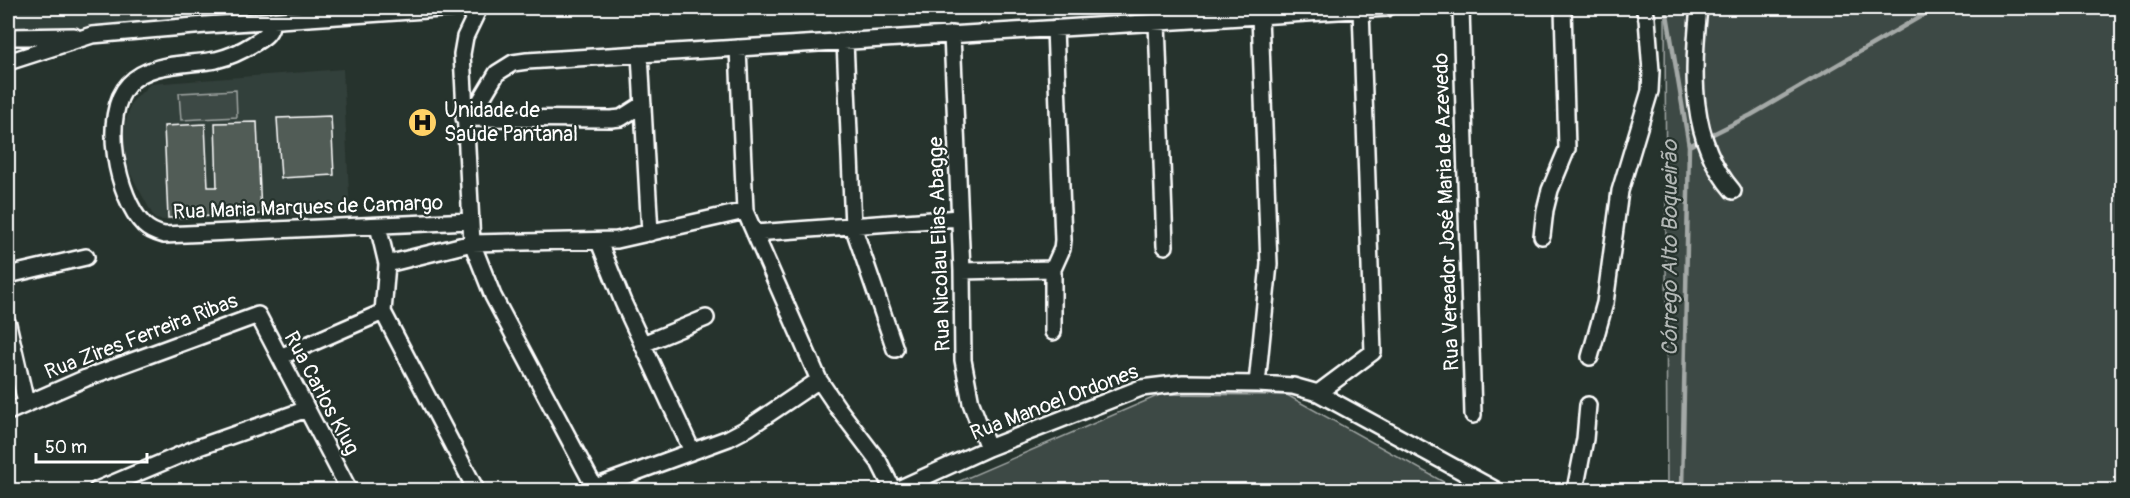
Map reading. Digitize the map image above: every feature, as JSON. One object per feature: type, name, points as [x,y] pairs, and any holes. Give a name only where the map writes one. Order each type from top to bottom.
[{"type":"street","points":[[8,37],[92,35],[455,8]]},
{"type":"street","points":[[479,8],[465,37],[462,54],[472,243],[493,296],[592,489],[729,438],[748,428],[819,380]]},
{"type":"street","points":[[464,118],[479,103],[496,73],[513,63],[527,61],[1387,8]]},
{"type":"street","name":"Rua Vereador José Maria de Azevedo","points":[[1461,8],[1473,414]]},
{"type":"street","points":[[1542,236],[1550,190],[1567,149],[1563,8]]},
{"type":"street","points":[[1590,357],[1605,303],[1620,191],[1650,91],[1652,71],[1644,8]]},
{"type":"street","points":[[1699,8],[1694,74],[1701,127],[1706,146],[1721,177],[1733,191]]},
{"type":"street","points":[[1318,393],[1373,352],[1361,9]]},
{"type":"street","points":[[1257,384],[1269,264],[1260,15]]},
{"type":"street","name":"Rua Maria Marques de Camargo","points":[[272,20],[268,35],[248,47],[218,60],[154,70],[140,75],[120,96],[114,114],[115,151],[123,184],[144,226],[164,235],[470,221]]},
{"type":"street","points":[[1157,22],[1165,246]]},
{"type":"street","points":[[1053,332],[1053,269],[1062,249],[1063,240],[1055,28]]},
{"type":"street","name":"Rua Nicolau Elias Abagge","points":[[952,34],[962,271],[962,340],[971,402],[988,448]]},
{"type":"street","points":[[8,62],[92,35]]},
{"type":"street","points":[[845,41],[853,226],[895,349]]},
{"type":"street","points":[[738,48],[746,211],[819,380],[879,462],[894,490]]},
{"type":"street","points":[[640,54],[650,234]]},
{"type":"street","points":[[464,118],[611,119],[621,118],[643,104]]},
{"type":"street","points":[[387,264],[472,243],[599,242],[650,234],[746,211]]},
{"type":"street","points":[[755,233],[959,218]]},
{"type":"street","points":[[378,226],[387,264],[383,312],[476,490]]},
{"type":"street","points":[[599,242],[623,302],[692,451]]},
{"type":"street","points":[[8,275],[86,257]]},
{"type":"street","points":[[962,271],[1053,269]]},
{"type":"street","points":[[280,357],[383,312]]},
{"type":"street","name":"Rua Carlos Klug","points":[[258,315],[349,490]]},
{"type":"street","name":"Rua Zires Ferreira Ribas","points":[[8,412],[126,362],[258,315]]},
{"type":"street","points":[[643,344],[706,318]]},
{"type":"street","points":[[8,324],[26,403]]},
{"type":"street","name":"Rua Manoel Ordones","points":[[894,490],[988,448],[1141,388],[1183,383],[1293,386],[1318,393],[1496,490]]},
{"type":"street","points":[[1575,490],[1585,439],[1588,405]]},
{"type":"street","points":[[97,490],[199,447],[307,409]]},
{"type":"shaded area","points":[[8,8],[369,8],[8,31]]},
{"type":"shaded area","points":[[1665,8],[2122,8],[2122,490],[1667,490]]},
{"type":"shaded area","points":[[343,69],[350,214],[155,219],[130,173],[124,147],[124,129],[131,103],[150,84]]},
{"type":"shaded area","points":[[236,90],[237,117],[181,120],[179,93]]},
{"type":"shaded area","points":[[1162,394],[1287,395],[1458,490],[939,490]]},
{"type":"building","points":[[331,116],[334,175],[281,178],[277,118]]},
{"type":"building","points":[[257,122],[261,214],[168,218],[164,126],[205,124],[208,187],[217,187],[215,123]]},
{"type":"waterway","name":"Córrego Alto Boqueirão","points":[[1666,8],[1689,146],[1682,490]]},
{"type":"waterway","points":[[1689,146],[1751,115],[1935,8]]},
{"type":"place","name":"Unidade de Saúde Pantanal","points":[[423,122]]}]
